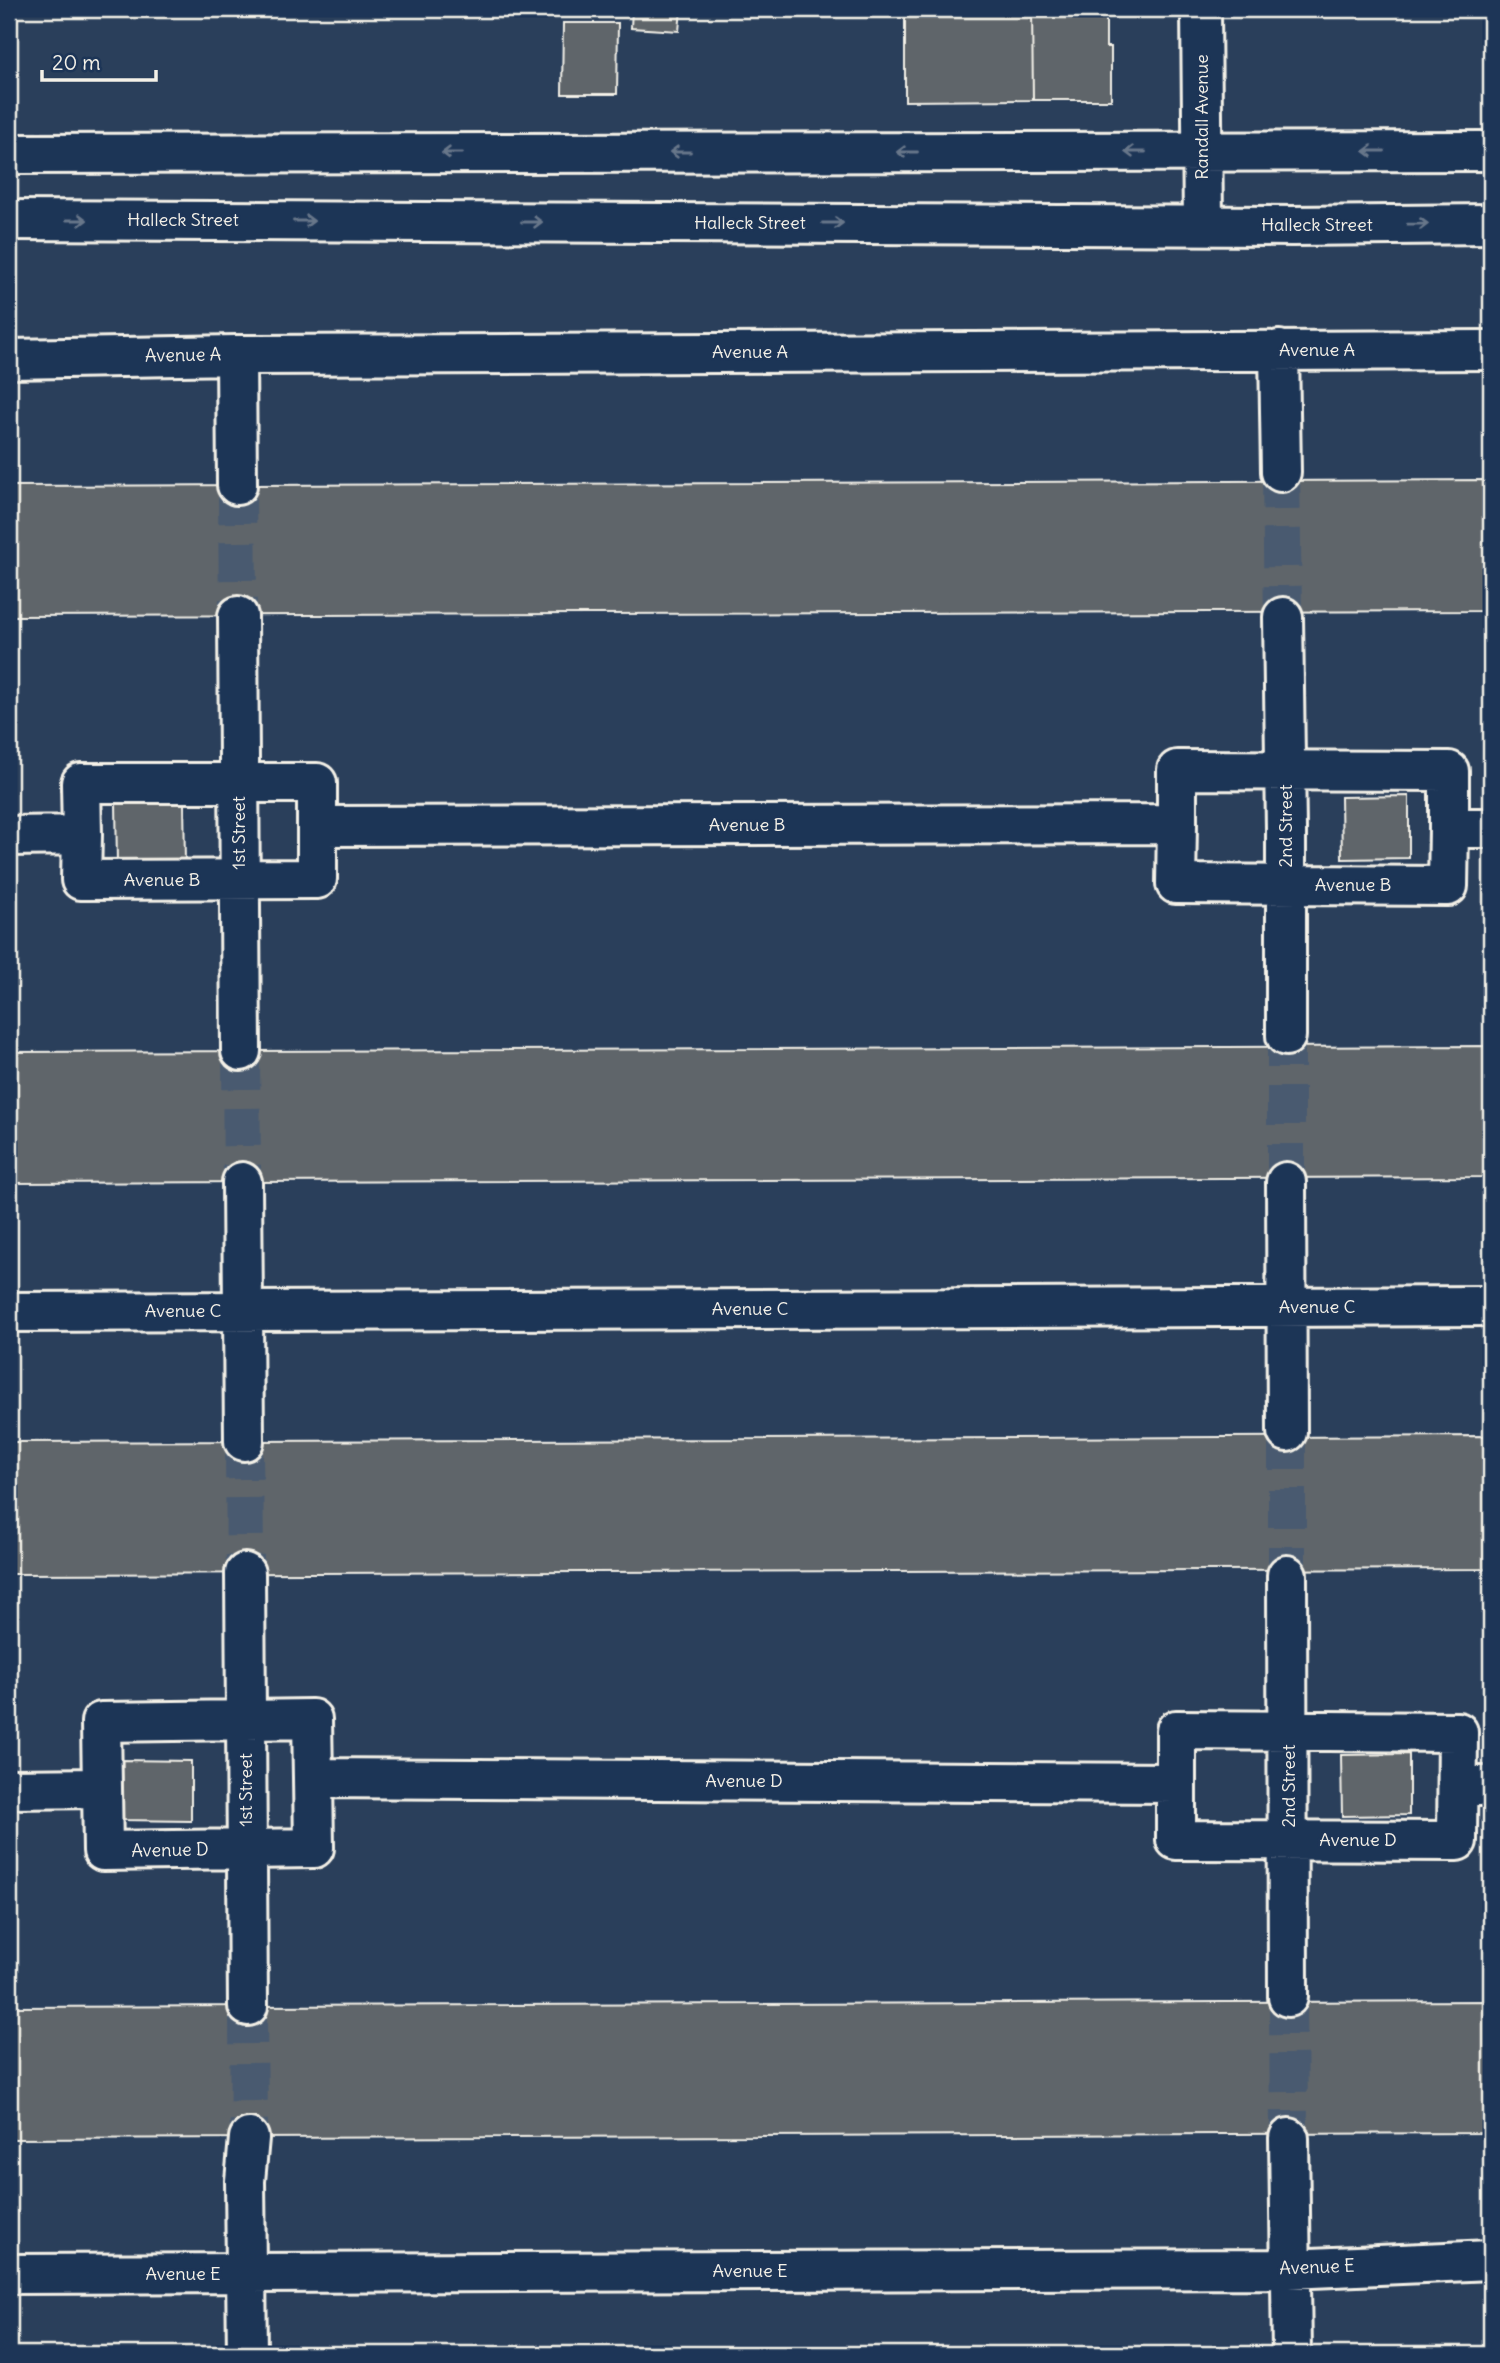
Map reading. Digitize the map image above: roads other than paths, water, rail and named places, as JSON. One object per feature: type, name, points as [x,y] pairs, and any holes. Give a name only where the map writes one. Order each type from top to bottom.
[{"type":"main road","name":"Randall Avenue","points":[[1202,9],[1203,225]]},
{"type":"main road","points":[[9,154],[1491,151]]},
{"type":"main road","name":"Halleck Street","points":[[9,219],[1491,224]]},
{"type":"main road","name":"Avenue A","points":[[9,359],[236,355],[1491,350]]},
{"type":"main road","points":[[1279,351],[1281,472]]},
{"type":"main road","points":[[236,355],[237,485]]},
{"type":"main road","name":"1st Street","points":[[238,615],[241,1051]]},
{"type":"main road","name":"2nd Street","points":[[1283,617],[1286,1036]]},
{"type":"main road","name":"Avenue B","points":[[1177,769],[1449,771],[1448,886],[1176,884],[1177,824],[1177,769]]},
{"type":"main road","name":"Avenue B","points":[[81,783],[239,783],[317,783],[317,879],[81,880],[81,783]]},
{"type":"main road","name":"Avenue B","points":[[317,826],[1177,824]]},
{"type":"main road","points":[[1448,828],[1491,828]]},
{"type":"main road","points":[[9,836],[82,835]]},
{"type":"main road","points":[[242,1182],[244,1441]]},
{"type":"main road","points":[[1286,1182],[1287,1432]]},
{"type":"main road","name":"Avenue C","points":[[9,1312],[1491,1306]]},
{"type":"main road","name":"1st Street","points":[[244,1573],[248,2006]]},
{"type":"main road","name":"2nd Street","points":[[1287,1574],[1288,1997]]},
{"type":"main road","name":"Avenue D","points":[[312,1719],[314,1848],[103,1852],[101,1722],[246,1720],[312,1719]]},
{"type":"main road","name":"Avenue D","points":[[1176,1730],[1458,1732],[1475,1786],[1457,1841],[1176,1840],[1176,1783],[1176,1730]]},
{"type":"main road","name":"Avenue D","points":[[313,1778],[1176,1783]]},
{"type":"main road","points":[[9,1789],[102,1788]]},
{"type":"main road","points":[[1289,2137],[1292,2354]]},
{"type":"main road","points":[[247,2354],[245,2180],[248,2138]]},
{"type":"main road","name":"Avenue E","points":[[9,2274],[1289,2269],[1491,2260]]},
{"type":"tunnel","points":[[1281,472],[1283,617]]},
{"type":"tunnel","points":[[237,485],[238,616]]},
{"type":"tunnel","points":[[1286,1036],[1286,1182]]},
{"type":"tunnel","points":[[241,1051],[242,1182]]},
{"type":"tunnel","points":[[1287,1432],[1287,1575]]},
{"type":"tunnel","points":[[244,1441],[245,1573]]},
{"type":"tunnel","points":[[1288,1997],[1289,2138]]},
{"type":"tunnel","points":[[248,2006],[249,2138]]}]
